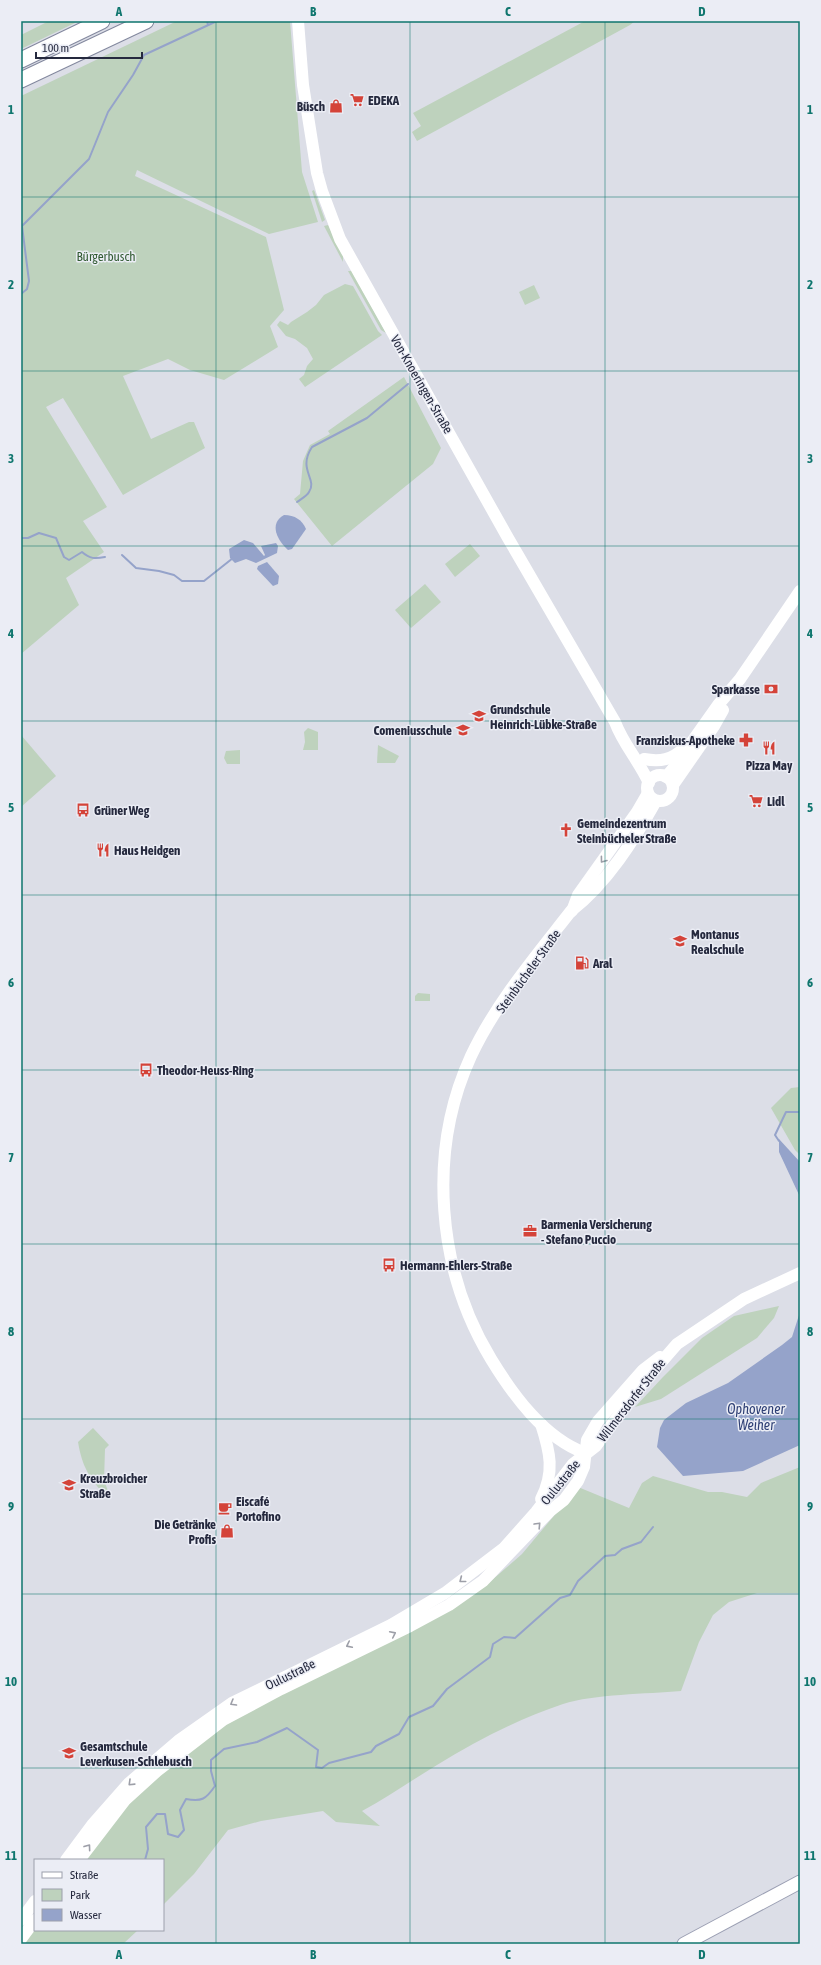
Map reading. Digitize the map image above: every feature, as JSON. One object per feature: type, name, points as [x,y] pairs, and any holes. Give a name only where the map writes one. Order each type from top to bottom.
[{"type":"highway","points":[[21,60],[102,21]]},
{"type":"highway","points":[[21,80],[146,21]]},
{"type":"main road","name":"Von-Knoeringen-Straße","points":[[298,21],[303,85],[317,173],[324,198],[340,239],[615,722],[621,737],[658,786]]},
{"type":"main road","name":"Steinbücheler Straße","points":[[658,786],[714,726],[734,688],[800,591]]},
{"type":"main road","name":"Steinbücheler Straße","points":[[585,1453],[567,1446],[541,1423],[505,1383],[476,1335],[455,1278],[449,1254],[443,1181],[451,1115],[471,1057],[511,990],[571,912],[578,895],[637,812],[697,737],[718,705],[734,688]]},
{"type":"main road","name":"Von-Knoeringen-Straße","points":[[615,722],[625,732],[644,759],[658,786]]},
{"type":"main road","name":"Steinbücheler Straße","points":[[644,759],[659,761],[670,759],[697,737]]},
{"type":"main road","name":"Wilmersdorfer Straße","points":[[585,1453],[596,1446],[615,1419],[666,1355],[696,1330],[728,1308],[800,1273]]},
{"type":"main road","points":[[492,1556],[530,1514],[544,1492],[550,1460],[541,1423]]},
{"type":"main road","name":"Oulustraße","points":[[67,1859],[92,1825],[129,1783],[178,1741],[232,1703],[391,1625],[445,1593],[504,1548],[526,1525],[573,1464],[585,1453]]},
{"type":"main road","name":"Oulustraße","points":[[79,1859],[125,1800],[162,1767],[223,1720],[281,1689],[410,1626],[449,1605],[483,1581],[550,1511],[564,1500],[578,1481],[584,1467],[585,1453]]},
{"type":"main road","points":[[684,1944],[800,1882]]},
{"type":"main road","points":[[21,1920],[34,1903]]},
{"type":"main road","points":[[21,1939],[34,1921]]},
{"type":"green space","points":[[49,21],[79,21],[21,49],[21,35]]},
{"type":"green space","name":"Bürgerbusch","points":[[177,21],[290,21],[302,172],[318,222],[269,234],[137,170],[135,176],[266,237],[284,310],[270,326],[278,347],[224,380],[190,370],[168,359],[123,376],[151,439],[189,422],[194,422],[205,448],[123,495],[63,398],[46,407],[107,507],[83,521],[104,552],[66,578],[79,605],[21,654],[21,96]]},
{"type":"green space","points":[[585,21],[635,21],[417,141],[412,132],[421,126],[413,113]]},
{"type":"green space","points":[[314,190],[325,220],[322,222],[312,191]]},
{"type":"green space","points":[[328,225],[343,255],[343,262],[324,226]]},
{"type":"green space","points":[[348,271],[352,271],[386,333],[381,330]]},
{"type":"green space","points":[[345,284],[353,286],[378,331],[382,335],[305,387],[299,379],[304,375],[307,366],[313,359],[307,348],[295,339],[286,336],[277,325],[280,321],[288,325],[316,305],[324,295]]},
{"type":"green space","points":[[534,285],[540,298],[525,305],[519,292]]},
{"type":"green space","points":[[404,377],[441,448],[433,464],[332,546],[294,499],[300,494],[303,461],[310,445],[330,434],[328,431]]},
{"type":"green space","points":[[470,544],[480,556],[455,577],[445,564]]},
{"type":"green space","points":[[425,584],[441,602],[411,628],[395,610]]},
{"type":"green space","points":[[308,728],[318,732],[318,750],[303,750],[305,742],[304,732]]},
{"type":"green space","points":[[21,735],[56,776],[21,807]]},
{"type":"green space","points":[[378,745],[399,756],[395,763],[377,763]]},
{"type":"green space","points":[[240,750],[240,764],[227,764],[224,758],[226,751]]},
{"type":"green space","points":[[418,993],[430,994],[430,1001],[415,1001],[415,996]]},
{"type":"green space","points":[[800,1087],[800,1155],[795,1150],[771,1108],[791,1088]]},
{"type":"green space","points":[[779,1306],[774,1318],[757,1338],[661,1399],[635,1407],[702,1338],[734,1316]]},
{"type":"green space","points":[[93,1428],[109,1445],[105,1449],[104,1481],[109,1493],[106,1496],[87,1471],[78,1442]]},
{"type":"green space","points":[[800,1467],[800,1593],[757,1593],[729,1602],[713,1615],[699,1642],[681,1691],[590,1698],[563,1704],[514,1723],[452,1756],[362,1811],[380,1826],[336,1822],[323,1811],[261,1821],[228,1830],[194,1874],[164,1904],[164,1859],[83,1859],[125,1808],[175,1760],[237,1717],[484,1587],[522,1554],[578,1487],[629,1508],[642,1483],[653,1476],[708,1492],[722,1492],[747,1497],[761,1483]]},
{"type":"green space","points":[[34,1931],[137,1931],[123,1944],[22,1944]]},
{"type":"water","points":[[284,515],[292,516],[298,519],[306,529],[292,549],[288,550],[281,542],[276,532],[276,523]]},
{"type":"water","points":[[244,540],[253,543],[264,556],[265,555],[261,546],[276,543],[278,546],[277,553],[256,563],[246,559],[235,563],[230,558],[229,549]]},
{"type":"water","points":[[267,562],[279,576],[278,584],[273,586],[257,569],[258,566]]},
{"type":"water","points":[[779,1139],[800,1162],[800,1197],[779,1152]]},
{"type":"water","name":"Ophovener Weiher","points":[[800,1312],[800,1445],[743,1471],[683,1476],[657,1447],[660,1428],[664,1420],[686,1403],[728,1383],[782,1345],[792,1337]]},
{"type":"waterway","points":[[207,21],[208,25]]},
{"type":"waterway","points":[[21,294],[27,289],[29,281],[22,226],[89,159],[108,112],[133,75],[144,55],[217,21]]},
{"type":"waterway","points":[[297,502],[307,495],[311,487],[306,462],[312,447],[367,418],[408,384]]},
{"type":"waterway","points":[[21,538],[28,538],[39,533],[56,538],[64,557],[69,560],[82,552],[93,558],[105,557]]},
{"type":"waterway","points":[[122,555],[136,568],[159,571],[174,575],[182,581],[204,581],[233,558]]},
{"type":"waterway","points":[[779,1141],[775,1135],[786,1112],[800,1112]]},
{"type":"waterway","points":[[145,1859],[148,1849],[146,1827],[157,1814],[165,1814],[168,1834],[178,1837],[184,1830],[180,1810],[186,1799],[200,1800],[206,1797],[215,1786],[211,1771],[211,1760],[224,1749],[257,1742],[287,1728],[318,1750],[316,1767],[322,1768],[329,1763],[371,1752],[376,1746],[399,1734],[409,1717],[433,1706],[447,1689],[490,1657],[493,1644],[504,1637],[515,1638],[560,1598],[570,1595],[578,1581],[605,1556],[615,1555],[622,1549],[641,1542],[653,1527]]},
{"type":"place","name":"EDEKA","points":[[357,100]]},
{"type":"place","name":"Büsch","points":[[336,106]]},
{"type":"place","name":"Sparkasse","points":[[771,689]]},
{"type":"place","name":"Grundschule Heinrich-Lübke-Straße","points":[[479,716]]},
{"type":"place","name":"Comeniusschule","points":[[463,730]]},
{"type":"place","name":"Franziskus-Apotheke","points":[[746,740]]},
{"type":"place","name":"Pizza May","points":[[769,748]]},
{"type":"place","name":"Lidl","points":[[756,801]]},
{"type":"place","name":"Grüner Weg","points":[[83,810]]},
{"type":"place","name":"Gemeindezentrum Steinbücheler Straße","points":[[566,830]]},
{"type":"place","name":"Haus Heidgen","points":[[103,850]]},
{"type":"place","name":"Montanus Realschule","points":[[680,941]]},
{"type":"place","name":"Aral","points":[[582,963]]},
{"type":"place","name":"Theodor-Heuss-Ring","points":[[146,1070]]},
{"type":"place","name":"Barmenia Versicherung - Stefano Puccio","points":[[530,1231]]},
{"type":"place","name":"Hermann-Ehlers-Straße","points":[[389,1265]]},
{"type":"place","name":"Kreuzbroicher Straße","points":[[69,1485]]},
{"type":"place","name":"Eiscafé Portofino","points":[[225,1508]]},
{"type":"place","name":"Die Getränke Profis","points":[[227,1531]]},
{"type":"place","name":"Gesamtschule Leverkusen-Schlebusch","points":[[69,1753]]}]
